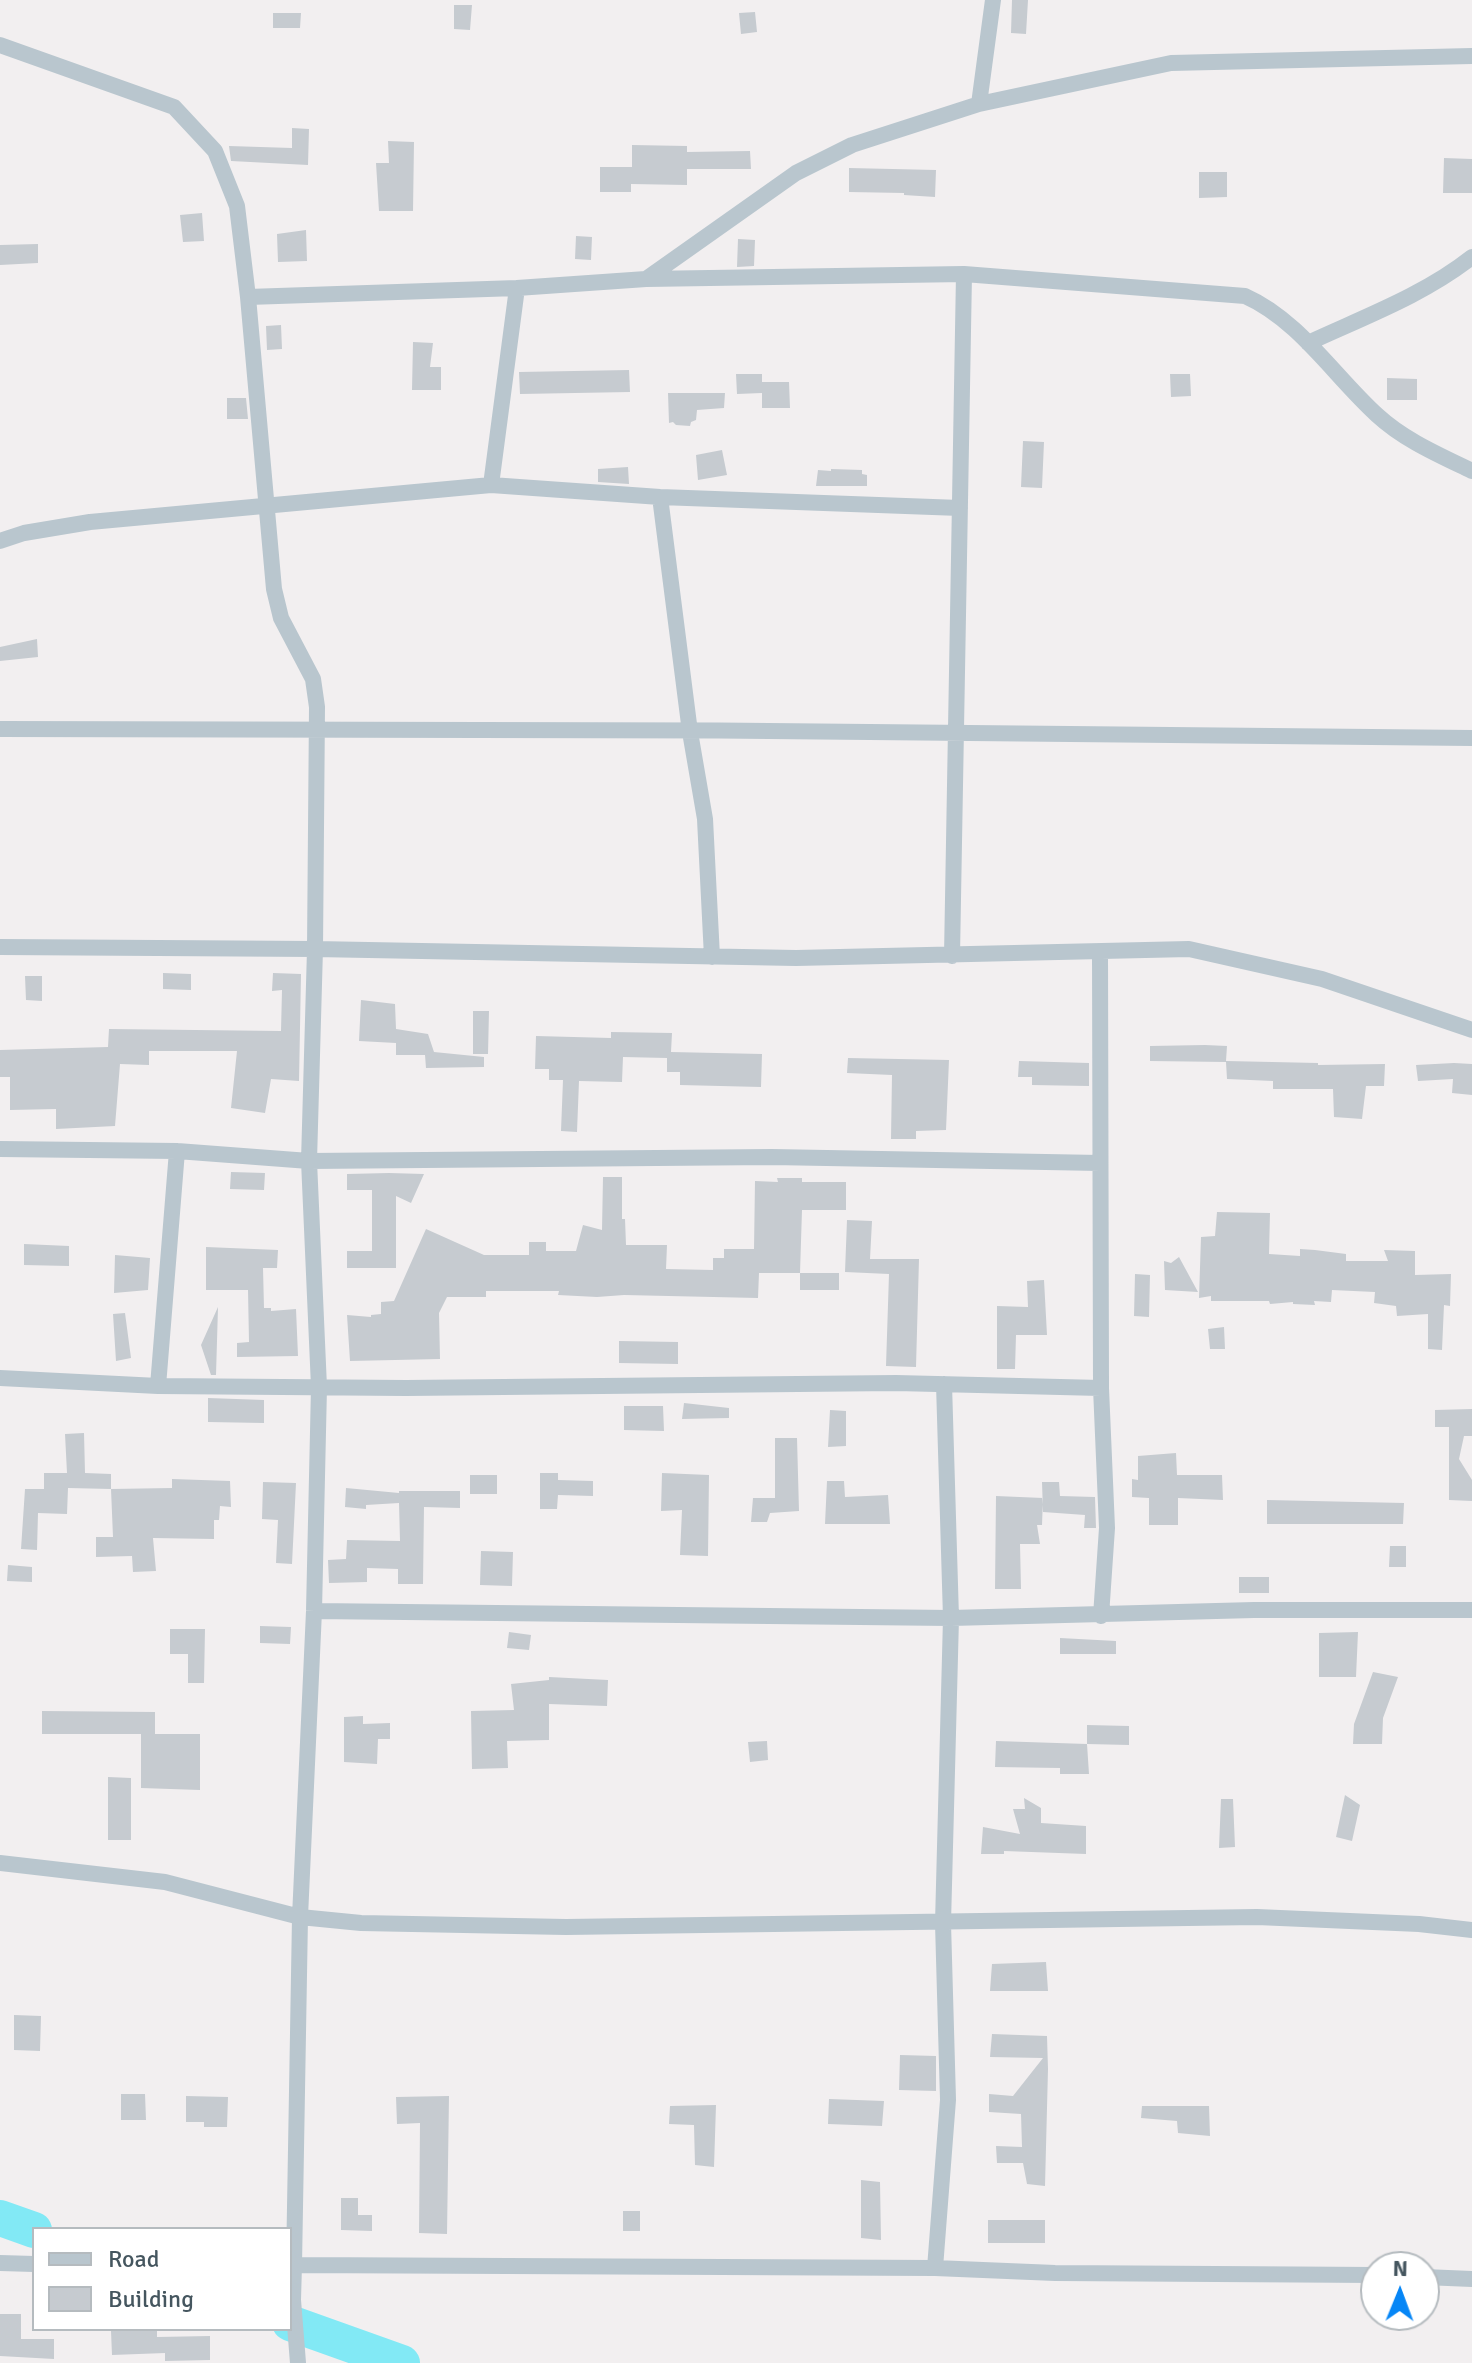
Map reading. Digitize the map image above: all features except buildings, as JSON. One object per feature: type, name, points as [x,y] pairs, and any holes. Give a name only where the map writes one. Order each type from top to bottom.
[{"type":"street","points":[[979,104],[993,0]]},
{"type":"street","points":[[0,45],[174,107],[215,151],[237,206],[274,589],[281,618],[313,679],[317,728],[309,1161],[319,1387],[314,1611],[300,1917],[292,2265],[298,2363]]},
{"type":"street","points":[[646,279],[796,173],[852,145],[979,104],[1171,63],[1472,56]]},
{"type":"street","points":[[1308,343],[1414,294],[1472,257]]},
{"type":"street","points":[[248,297],[517,288],[646,279],[964,274],[1245,296],[1261,303],[1308,343],[1379,418],[1415,443],[1472,471]]},
{"type":"street","points":[[952,956],[964,274]]},
{"type":"street","points":[[491,485],[517,288]]},
{"type":"street","points":[[0,541],[24,533],[90,522],[491,485],[660,497],[960,508]]},
{"type":"street","points":[[660,497],[690,732],[705,819],[712,957]]},
{"type":"street","points":[[0,729],[956,731],[1472,738]]},
{"type":"street","points":[[0,947],[796,958],[1189,949],[1322,979],[1472,1030]]},
{"type":"street","points":[[1100,952],[1101,1388],[1107,1528],[1101,1616]]},
{"type":"street","points":[[0,1149],[177,1151],[309,1161],[772,1157],[1100,1163]]},
{"type":"street","points":[[158,1386],[177,1151]]},
{"type":"street","points":[[0,1378],[158,1386],[944,1384],[1101,1388]]},
{"type":"street","points":[[935,2268],[948,2100],[943,1923],[951,1618],[944,1384]]},
{"type":"street","points":[[314,1611],[951,1618],[1254,1610],[1472,1610]]},
{"type":"street","points":[[0,1863],[165,1882],[300,1917],[361,1923],[566,1927],[1257,1917],[1407,1923],[1472,1930]]},
{"type":"street","points":[[0,2263],[32,2264]]},
{"type":"street","points":[[292,2265],[935,2268],[1055,2273],[1360,2275]]},
{"type":"street","points":[[1440,2278],[1472,2279]]},
{"type":"waterway","points":[[0,2218],[32,2229]]},
{"type":"waterway","points":[[292,2324],[402,2363]]}]
